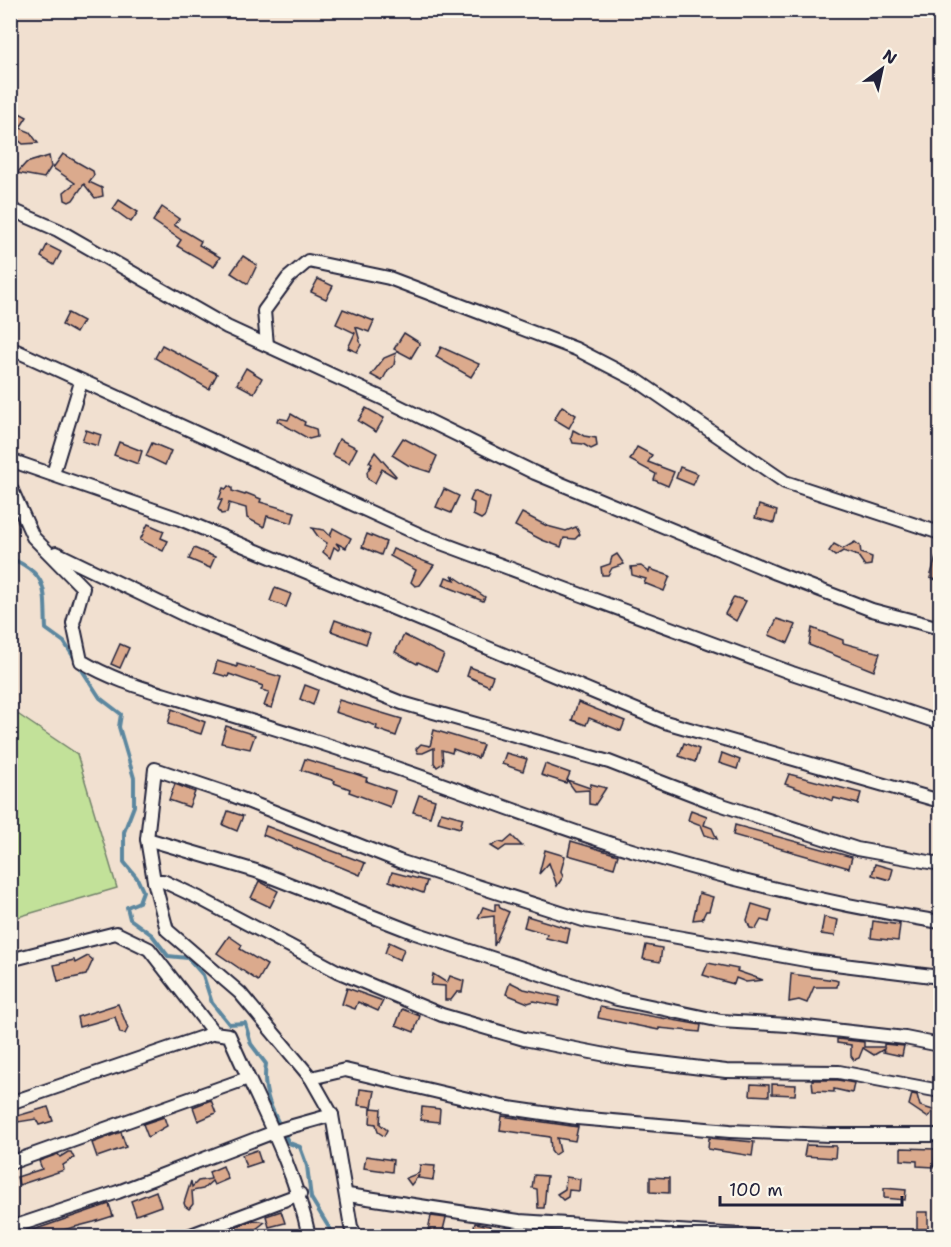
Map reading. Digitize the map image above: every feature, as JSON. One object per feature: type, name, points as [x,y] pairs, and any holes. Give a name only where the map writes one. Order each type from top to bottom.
[{"type":"street","points":[[10,209],[58,230],[168,295],[267,345],[536,473],[872,610],[940,628]]},
{"type":"street","points":[[267,345],[264,311],[288,278],[308,261],[389,278],[576,349],[638,381],[785,482],[940,533]]},
{"type":"street","points":[[10,348],[425,537],[792,673],[940,723]]},
{"type":"street","points":[[53,474],[81,382]]},
{"type":"street","points":[[10,460],[180,519],[664,722],[940,801]]},
{"type":"street","points":[[10,486],[33,537],[83,588],[73,623],[81,661],[108,677],[140,689],[356,754],[614,845],[767,888],[850,908],[940,922]]},
{"type":"street","points":[[33,537],[67,560],[195,620],[402,703],[609,762],[710,801],[857,849],[906,860],[940,864]]},
{"type":"street","points":[[356,1236],[351,1227],[348,1195],[332,1115],[311,1078],[240,993],[167,930],[154,881],[147,839],[155,770],[229,794],[399,861],[583,920],[811,961],[940,977]]},
{"type":"street","points":[[147,839],[256,871],[415,933],[617,999],[720,1021],[788,1025],[904,1038],[940,1045]]},
{"type":"street","points":[[154,881],[164,881],[199,898],[337,971],[442,1015],[524,1039],[627,1059],[726,1071],[839,1072],[940,1091]]},
{"type":"street","points":[[10,960],[116,933],[149,949],[214,1034]]},
{"type":"street","points":[[10,1103],[214,1034],[229,1035],[276,1132],[300,1194],[309,1236]]},
{"type":"street","points":[[311,1078],[345,1070],[502,1107],[578,1118],[752,1132],[940,1135]]},
{"type":"street","points":[[10,1163],[248,1078]]},
{"type":"street","points":[[10,1228],[118,1192],[276,1132],[332,1115]]},
{"type":"street","points":[[188,1236],[300,1194]]},
{"type":"street","points":[[348,1195],[519,1221],[758,1236]]},
{"type":"green space","points":[[10,709],[77,754],[117,888],[11,919]]},
{"type":"building","points":[[14,110],[27,117],[20,128],[30,132],[38,143],[23,144],[17,139],[10,144],[10,116]]},
{"type":"building","points":[[63,154],[93,171],[94,175],[89,182],[102,188],[103,196],[95,198],[84,184],[73,200],[69,202],[65,200],[64,192],[75,183],[53,168]]},
{"type":"building","points":[[49,156],[51,167],[44,178],[17,173],[26,163]]},
{"type":"building","points":[[119,200],[138,212],[131,222],[113,209]]},
{"type":"building","points":[[162,207],[179,219],[174,225],[201,241],[199,245],[220,257],[214,267],[177,246],[181,240],[153,221]]},
{"type":"building","points":[[47,245],[61,252],[54,265],[41,257]]},
{"type":"building","points":[[243,256],[257,265],[248,284],[231,273]]},
{"type":"building","points":[[318,279],[333,286],[326,299],[311,292]]},
{"type":"building","points":[[343,309],[374,321],[369,332],[356,327],[361,345],[357,352],[348,348],[355,333],[336,324]]},
{"type":"building","points":[[68,313],[83,321],[76,333],[62,325]]},
{"type":"building","points":[[404,333],[420,343],[411,358],[394,349]]},
{"type":"building","points":[[162,345],[217,374],[209,389],[155,358]]},
{"type":"building","points":[[441,347],[479,364],[471,377],[436,357]]},
{"type":"building","points":[[396,353],[394,365],[382,381],[371,375],[384,358]]},
{"type":"building","points":[[246,368],[262,378],[254,393],[237,384]]},
{"type":"building","points":[[562,406],[576,415],[569,428],[554,419]]},
{"type":"building","points":[[366,408],[384,418],[376,432],[358,421]]},
{"type":"building","points":[[291,414],[305,422],[304,425],[316,429],[317,437],[309,439],[277,421],[278,418],[288,420]]},
{"type":"building","points":[[86,430],[101,435],[98,446],[82,441]]},
{"type":"building","points":[[573,430],[584,436],[596,438],[597,446],[591,449],[583,444],[573,443],[571,438]]},
{"type":"building","points":[[403,438],[437,456],[430,472],[408,465],[392,455]]},
{"type":"building","points":[[339,439],[357,448],[349,463],[332,455]]},
{"type":"building","points":[[119,442],[142,451],[138,464],[114,455]]},
{"type":"building","points":[[152,443],[171,451],[165,465],[146,456]]},
{"type":"building","points":[[637,447],[652,455],[648,462],[674,472],[668,486],[654,480],[656,474],[630,460]]},
{"type":"building","points":[[375,452],[395,477],[382,469],[375,483],[368,479],[367,472],[372,464],[369,462]]},
{"type":"building","points":[[680,467],[698,474],[693,485],[676,478]]},
{"type":"building","points":[[228,486],[232,488],[232,491],[261,499],[260,502],[295,512],[292,523],[267,516],[264,527],[247,518],[246,508],[229,503],[227,513],[221,514],[218,509],[222,500],[219,499],[223,488],[226,489]]},
{"type":"building","points":[[444,489],[459,496],[451,513],[436,507]]},
{"type":"building","points":[[474,491],[490,498],[485,516],[481,519],[473,515],[474,503],[470,501]]},
{"type":"building","points":[[759,505],[777,511],[774,523],[755,518]]},
{"type":"building","points":[[522,513],[547,526],[566,531],[576,527],[580,534],[575,539],[564,538],[561,547],[515,526]]},
{"type":"building","points":[[148,524],[164,531],[161,538],[168,541],[163,551],[140,540]]},
{"type":"building","points":[[312,528],[324,530],[330,536],[333,528],[351,538],[346,548],[336,543],[340,548],[338,550],[334,547],[330,558],[323,552],[327,543],[319,538]]},
{"type":"building","points":[[367,534],[386,542],[381,555],[362,547]]},
{"type":"building","points":[[855,542],[860,546],[861,553],[872,557],[871,565],[865,566],[858,556],[843,551],[835,556],[829,551],[834,544],[843,549]]},
{"type":"building","points":[[194,548],[215,557],[210,568],[189,559]]},
{"type":"building","points":[[393,549],[434,565],[420,585],[415,586],[411,582],[416,570],[390,556]]},
{"type":"building","points":[[938,550],[940,551],[940,581],[930,578]]},
{"type":"building","points":[[617,554],[624,564],[612,568],[608,575],[602,575],[601,567],[610,564],[612,557]]},
{"type":"building","points":[[641,566],[649,572],[650,569],[670,576],[664,591],[644,583],[646,579],[632,575],[631,567]]},
{"type":"building","points":[[452,575],[485,597],[483,601],[443,585],[446,577],[455,580]]},
{"type":"building","points":[[275,588],[291,594],[286,607],[270,601]]},
{"type":"building","points":[[734,597],[746,601],[736,621],[725,614]]},
{"type":"building","points":[[777,619],[796,625],[788,643],[769,635]]},
{"type":"building","points":[[335,620],[370,633],[366,644],[331,631]]},
{"type":"building","points":[[812,628],[843,640],[843,643],[880,653],[874,671],[809,645]]},
{"type":"building","points":[[404,635],[444,655],[437,671],[418,662],[417,664],[395,652]]},
{"type":"building","points":[[120,644],[129,648],[120,668],[111,664]]},
{"type":"building","points":[[217,661],[237,667],[237,664],[281,677],[272,708],[264,706],[269,692],[261,690],[263,686],[229,674],[228,677],[214,673]]},
{"type":"building","points":[[470,667],[493,676],[489,686],[467,676]]},
{"type":"building","points":[[305,685],[318,690],[313,705],[300,699]]},
{"type":"building","points":[[339,700],[402,719],[396,736],[376,729],[377,726],[335,712]]},
{"type":"building","points":[[578,702],[625,721],[621,731],[589,718],[586,725],[572,720]]},
{"type":"building","points":[[172,709],[205,722],[201,734],[168,724]]},
{"type":"building","points":[[226,726],[255,735],[250,749],[221,743]]},
{"type":"building","points":[[434,730],[483,745],[478,758],[453,749],[452,753],[442,750],[443,763],[437,767],[434,763],[434,748],[423,753],[418,753],[416,749],[421,744],[430,746]]},
{"type":"building","points":[[684,743],[699,749],[695,762],[679,756]]},
{"type":"building","points":[[506,753],[527,759],[523,771],[502,764]]},
{"type":"building","points":[[722,753],[740,760],[737,769],[719,763]]},
{"type":"building","points":[[305,759],[356,774],[367,778],[366,781],[395,791],[390,807],[349,792],[350,789],[334,783],[335,781],[301,770]]},
{"type":"building","points":[[545,764],[570,773],[566,783],[541,775]]},
{"type":"building","points":[[789,774],[861,793],[858,804],[834,798],[833,801],[785,784]]},
{"type":"building","points":[[567,780],[590,788],[591,784],[606,788],[595,805],[589,804],[589,790],[575,791]]},
{"type":"building","points":[[175,784],[195,792],[189,807],[169,800]]},
{"type":"building","points":[[419,795],[435,800],[430,817],[413,812]]},
{"type":"building","points":[[691,810],[707,816],[704,825],[712,828],[717,839],[705,835],[701,825],[688,820]]},
{"type":"building","points":[[228,811],[243,816],[237,831],[223,825]]},
{"type":"building","points":[[441,812],[463,818],[460,828],[438,822]]},
{"type":"building","points":[[735,825],[852,857],[849,868],[733,835]]},
{"type":"building","points":[[266,826],[365,863],[360,875],[263,835]]},
{"type":"building","points":[[512,836],[522,846],[506,846],[499,851],[491,846],[499,842],[504,843]]},
{"type":"building","points":[[571,841],[618,855],[614,868],[568,855]]},
{"type":"building","points":[[545,850],[565,856],[561,871],[563,877],[557,886],[549,863],[539,874]]},
{"type":"building","points":[[875,864],[893,869],[890,880],[872,875]]},
{"type":"building","points":[[392,872],[427,881],[423,893],[389,881]]},
{"type":"building","points":[[259,881],[278,891],[270,907],[251,898]]},
{"type":"building","points":[[699,893],[713,897],[709,911],[706,911],[702,919],[693,920]]},
{"type":"building","points":[[495,904],[499,904],[500,908],[509,912],[494,946],[494,916],[478,918],[483,907],[495,911]]},
{"type":"building","points":[[752,904],[772,910],[769,922],[761,920],[756,929],[750,928],[747,920]]},
{"type":"building","points":[[527,916],[570,929],[567,943],[546,938],[547,934],[524,927]]},
{"type":"building","points":[[824,917],[838,920],[835,936],[821,934]]},
{"type":"building","points":[[873,921],[900,925],[898,941],[871,938]]},
{"type":"building","points":[[229,936],[242,945],[240,949],[267,965],[258,981],[217,953]]},
{"type":"building","points":[[389,942],[404,949],[400,960],[385,953]]},
{"type":"building","points":[[646,945],[662,948],[660,962],[643,959]]},
{"type":"building","points":[[88,956],[93,960],[86,975],[58,981],[54,965],[74,960],[75,963]]},
{"type":"building","points":[[708,963],[738,969],[737,971],[763,980],[746,982],[736,978],[734,984],[703,975]]},
{"type":"building","points":[[433,974],[447,983],[450,976],[464,981],[462,992],[457,992],[451,1000],[445,1000],[445,986],[431,985]]},
{"type":"building","points":[[791,974],[835,980],[838,981],[837,987],[814,987],[807,1003],[799,1000],[789,1002]]},
{"type":"building","points":[[510,982],[524,989],[560,997],[558,1006],[534,1001],[528,1003],[506,994]]},
{"type":"building","points":[[347,988],[383,1001],[378,1011],[358,1002],[355,1009],[342,1004]]},
{"type":"building","points":[[118,1004],[128,1028],[125,1034],[120,1033],[115,1017],[79,1027],[77,1017]]},
{"type":"building","points":[[600,1007],[701,1025],[700,1032],[659,1028],[659,1030],[598,1018]]},
{"type":"building","points":[[402,1009],[420,1016],[414,1032],[396,1025]]},
{"type":"building","points":[[837,1039],[864,1042],[864,1047],[884,1047],[884,1044],[904,1046],[902,1056],[883,1052],[884,1049],[874,1055],[863,1048],[859,1058],[854,1060],[851,1056],[851,1045],[837,1043]]},
{"type":"building","points":[[812,1080],[838,1080],[854,1083],[852,1093],[834,1089],[834,1092],[813,1091]]},
{"type":"building","points":[[751,1084],[769,1085],[769,1096],[750,1095]]},
{"type":"building","points":[[772,1084],[796,1085],[795,1095],[772,1094]]},
{"type":"building","points":[[360,1089],[375,1091],[372,1107],[358,1105]]},
{"type":"building","points":[[912,1094],[917,1095],[920,1106],[933,1110],[931,1114],[927,1117],[909,1105]]},
{"type":"building","points":[[211,1100],[216,1113],[198,1121],[193,1107]]},
{"type":"building","points":[[48,1107],[53,1121],[39,1125],[36,1119],[18,1122],[17,1116]]},
{"type":"building","points":[[422,1107],[440,1109],[439,1122],[421,1120]]},
{"type":"building","points":[[371,1108],[381,1109],[380,1124],[387,1130],[384,1136],[378,1132],[376,1124],[370,1123]]},
{"type":"building","points":[[502,1116],[578,1127],[575,1141],[557,1138],[560,1151],[554,1155],[551,1151],[550,1137],[500,1130]]},
{"type":"building","points":[[164,1117],[167,1126],[148,1137],[143,1124]]},
{"type":"building","points":[[121,1132],[126,1147],[97,1157],[92,1143]]},
{"type":"building","points":[[709,1138],[754,1142],[752,1156],[708,1149]]},
{"type":"building","points":[[806,1145],[836,1146],[835,1158],[804,1156]]},
{"type":"building","points":[[901,1148],[935,1149],[934,1167],[917,1166],[917,1161],[901,1160]]},
{"type":"building","points":[[257,1150],[261,1162],[246,1167],[242,1155]]},
{"type":"building","points":[[71,1152],[74,1158],[63,1165],[64,1170],[19,1185],[17,1177],[42,1169],[39,1161],[58,1154],[60,1157]]},
{"type":"building","points":[[366,1156],[393,1160],[392,1172],[364,1168]]},
{"type":"building","points":[[420,1165],[435,1166],[433,1180],[418,1178],[419,1175],[411,1185],[406,1178],[419,1173]]},
{"type":"building","points":[[223,1166],[228,1179],[214,1185],[212,1181],[203,1189],[192,1191],[193,1204],[189,1209],[185,1206],[191,1181],[192,1187],[198,1181],[211,1179],[209,1172]]},
{"type":"building","points":[[534,1175],[547,1176],[544,1208],[538,1208],[537,1189],[532,1188]]},
{"type":"building","points":[[566,1177],[580,1179],[579,1191],[569,1190],[568,1197],[563,1200],[557,1194],[565,1189]]},
{"type":"building","points":[[650,1177],[669,1178],[669,1193],[650,1192]]},
{"type":"building","points":[[884,1188],[906,1190],[905,1200],[884,1198]]},
{"type":"building","points":[[156,1191],[161,1206],[136,1215],[131,1201]]},
{"type":"building","points":[[109,1204],[113,1216],[40,1236],[16,1236]]},
{"type":"building","points":[[281,1211],[285,1223],[269,1227],[266,1216]]},
{"type":"building","points":[[917,1212],[928,1212],[928,1229],[917,1229]]},
{"type":"building","points":[[431,1216],[446,1218],[442,1234],[428,1230]]},
{"type":"building","points":[[254,1220],[265,1222],[256,1229],[247,1230],[248,1232],[238,1236],[211,1236]]},
{"type":"building","points":[[475,1223],[491,1226],[489,1236],[472,1234]]},
{"type":"waterway","points":[[10,558],[23,564],[38,578],[44,594],[46,629],[64,642],[100,698],[121,714],[119,727],[134,778],[134,806],[124,832],[124,862],[137,878],[143,891],[139,902],[127,907],[130,919],[152,935],[168,956],[188,958],[203,975],[212,1003],[229,1024],[245,1023],[251,1044],[266,1064],[266,1086],[270,1105],[289,1143],[300,1147],[307,1166],[311,1198],[334,1236]]}]
